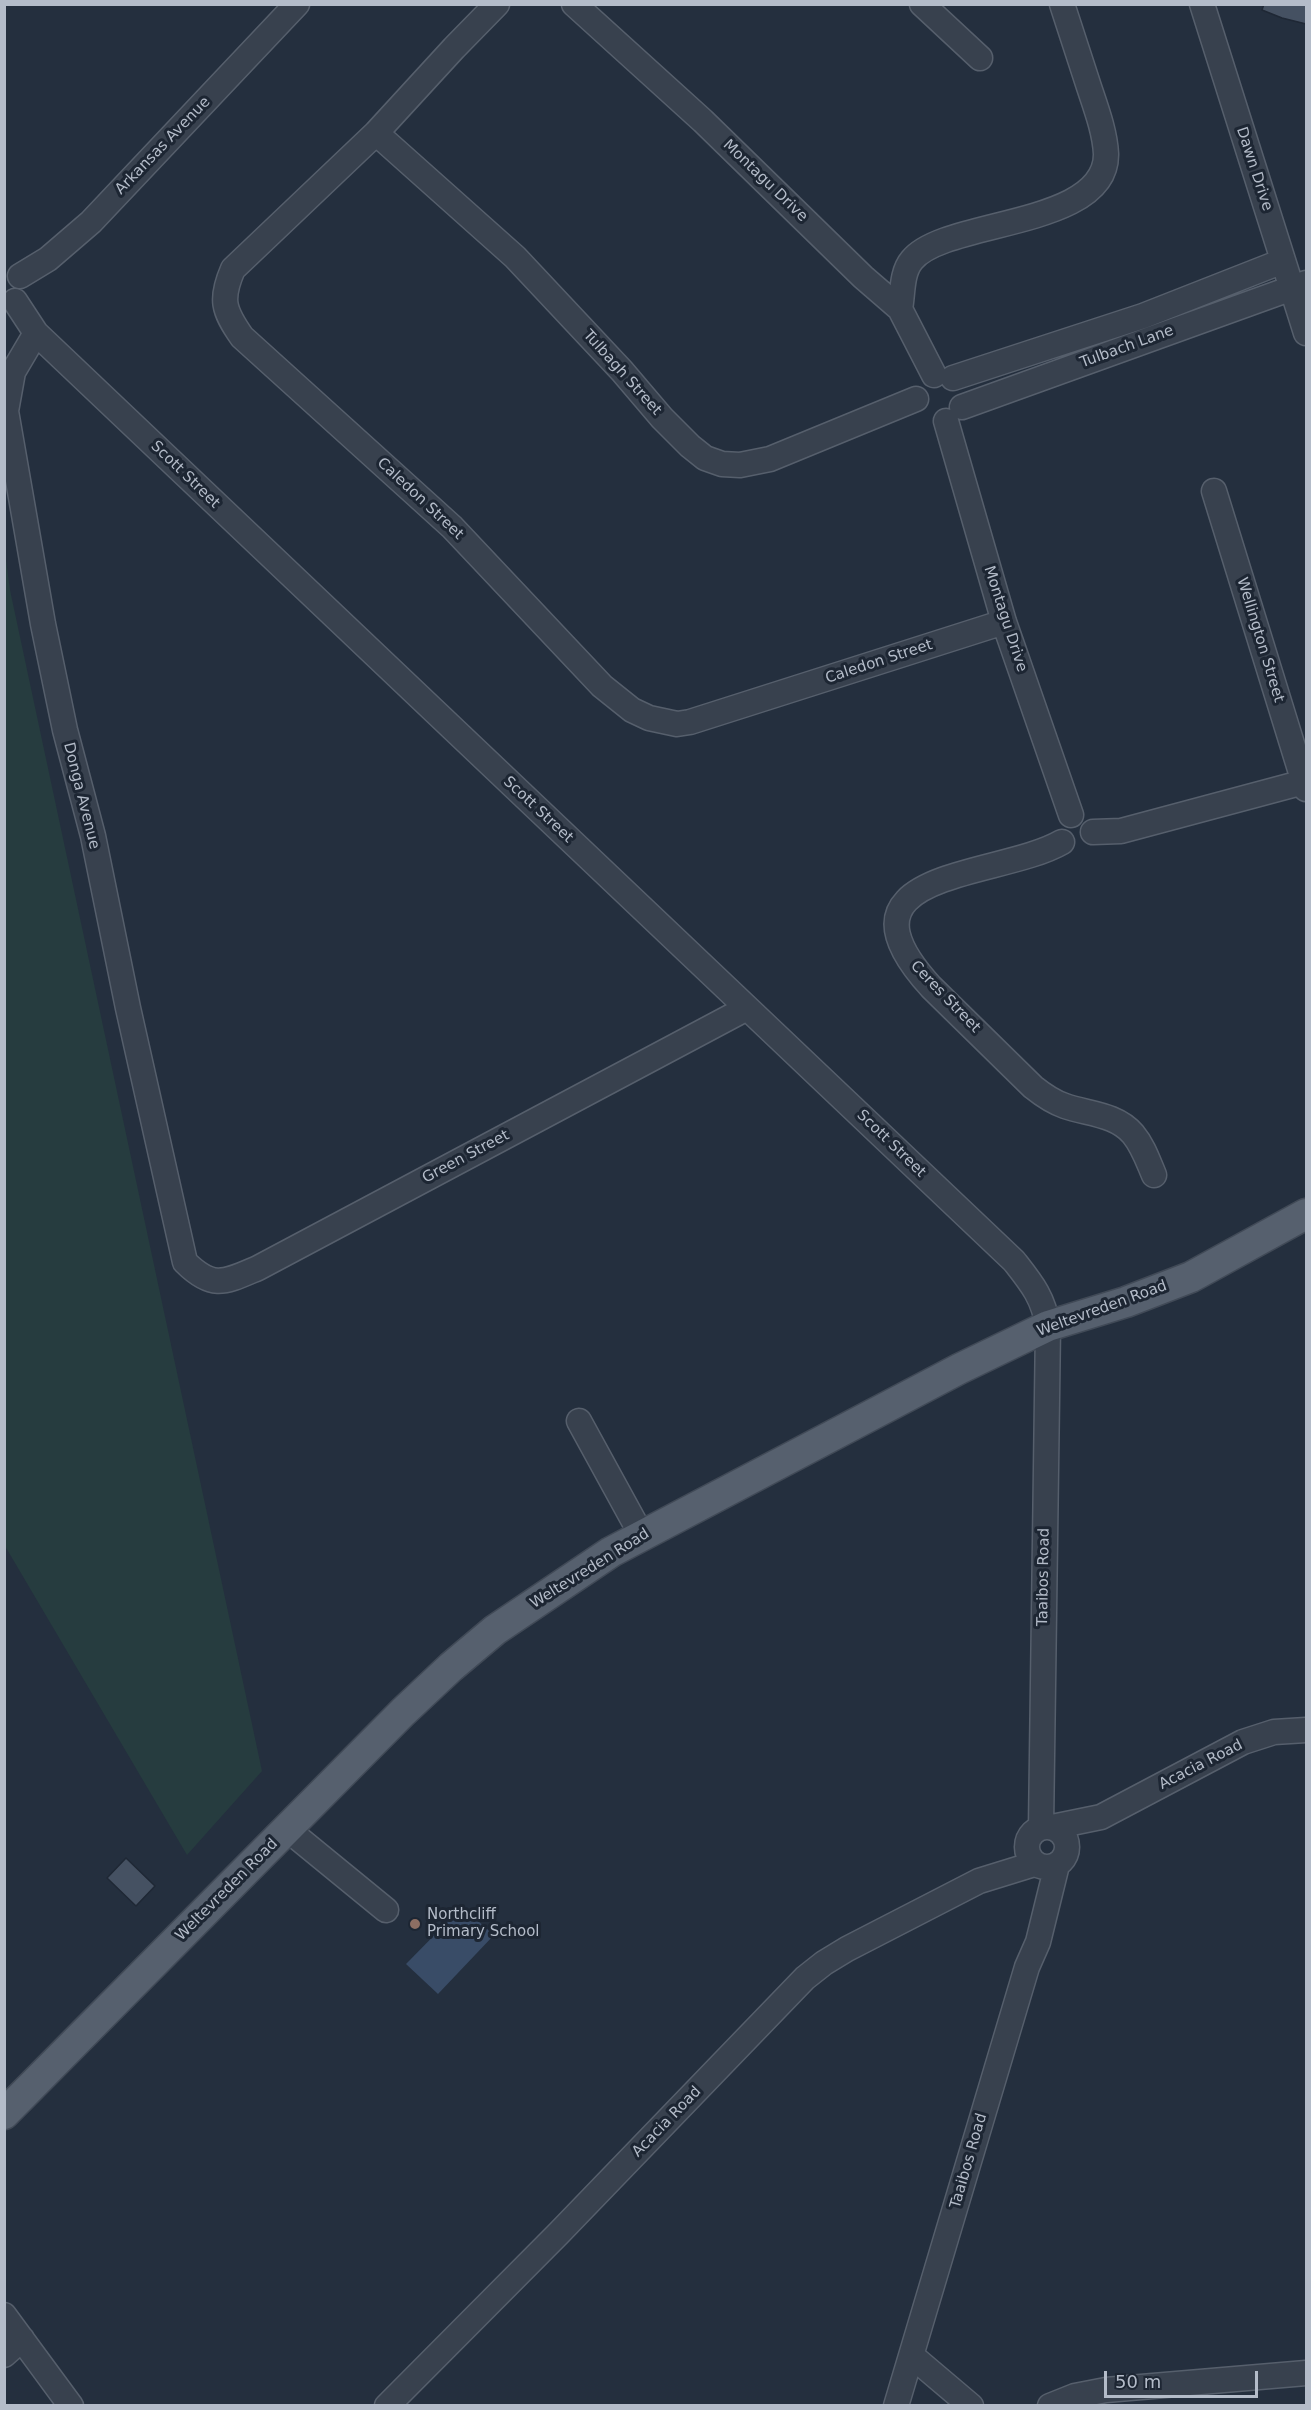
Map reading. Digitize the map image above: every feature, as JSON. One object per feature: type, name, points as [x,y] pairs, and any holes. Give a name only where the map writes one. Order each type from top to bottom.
[{"type":"main road","name":"Weltevreden Road","points":[[4,2114],[403,1712],[469,1652],[544,1596],[611,1552],[949,1374],[1048,1326],[1126,1302],[1191,1276],[1306,1214]]},
{"type":"street","name":"Arkansas Avenue","points":[[12,271],[48,259],[91,222],[297,4]]},
{"type":"street","name":"Caledon Street","points":[[497,4],[376,133],[233,269],[227,284],[224,304],[230,321],[242,337],[452,527],[602,686],[633,710],[662,722],[677,724],[690,722],[1004,622]]},
{"type":"street","name":"Montagu Drive","points":[[574,4],[702,120],[863,277],[900,309],[944,377]]},
{"type":"street","points":[[922,4],[980,58]]},
{"type":"street","points":[[900,309],[904,280],[909,265],[929,246],[1052,211],[1081,194],[1098,179],[1106,154],[1098,115],[1062,4]]},
{"type":"street","name":"Dawn Drive","points":[[1202,4],[1283,261],[1299,286],[1306,333]]},
{"type":"street","name":"Tulbagh Street","points":[[376,133],[515,257],[622,371],[662,418],[705,458],[723,464],[740,465],[770,459],[916,399]]},
{"type":"street","name":"Tulbach Lane","points":[[944,377],[1177,303],[1283,261]]},
{"type":"street","points":[[10,303],[21,292],[12,271]]},
{"type":"street","name":"Tulbach Lane","points":[[954,414],[1185,326],[1299,286]]},
{"type":"street","name":"Scott Street","points":[[10,303],[36,333],[1014,1262],[1036,1288],[1045,1307],[1048,1326]]},
{"type":"street","points":[[1177,303],[1185,326]]},
{"type":"street","name":"Donga Avenue","points":[[36,333],[13,372],[6,411],[43,624],[65,730],[93,836],[128,1008],[185,1262]]},
{"type":"street","points":[[944,377],[960,386],[963,396],[954,414],[935,421],[926,417],[919,409],[916,399],[918,389],[924,380],[944,377]]},
{"type":"street","name":"Montagu Drive","points":[[954,414],[1004,622],[1071,815]]},
{"type":"street","name":"Wellington Street","points":[[1214,490],[1305,785]]},
{"type":"street","points":[[1093,832],[1121,831],[1305,785]]},
{"type":"street","points":[[1077,814],[1089,820],[1093,832],[1088,845],[1074,849],[1062,842],[1059,826],[1071,815],[1077,814]]},
{"type":"street","name":"Ceres Street","points":[[1062,842],[1036,854],[943,879],[919,890],[901,909],[897,928],[899,943],[916,971],[1033,1087],[1064,1106],[1121,1123],[1142,1147],[1154,1175]]},
{"type":"street","name":"Green Street","points":[[185,1262],[200,1277],[213,1281],[228,1280],[258,1268],[747,1008]]},
{"type":"street","name":"Taaibos Road","points":[[896,2406],[1027,1966],[1038,1942],[1045,1849],[1048,1326]]},
{"type":"street","points":[[579,1421],[642,1536]]},
{"type":"street","name":"Acacia Road","points":[[387,2406],[559,2233],[805,1978],[847,1949],[1045,1849],[1081,1819],[1101,1817],[1243,1742],[1274,1732],[1306,1730]]},
{"type":"street","points":[[287,1829],[386,1910]]},
{"type":"street","points":[[4,2315],[13,2347],[71,2406]]},
{"type":"street","points":[[912,2356],[970,2406]]},
{"type":"street","points":[[1050,2406],[1075,2396],[1106,2390],[1306,2373]]},
{"type":"green space","points":[[4,545],[10,590],[262,1771],[187,1855],[5,1546]]},
{"type":"water","points":[[462,1907],[494,1935],[438,1994],[406,1964]]},
{"type":"building","points":[[1264,4],[1306,4],[1306,24],[1262,10]]},
{"type":"building","points":[[126,1858],[155,1886],[136,1906],[107,1878]]},
{"type":"place","name":"Northcliff Primary School","points":[[415,1924]]}]
